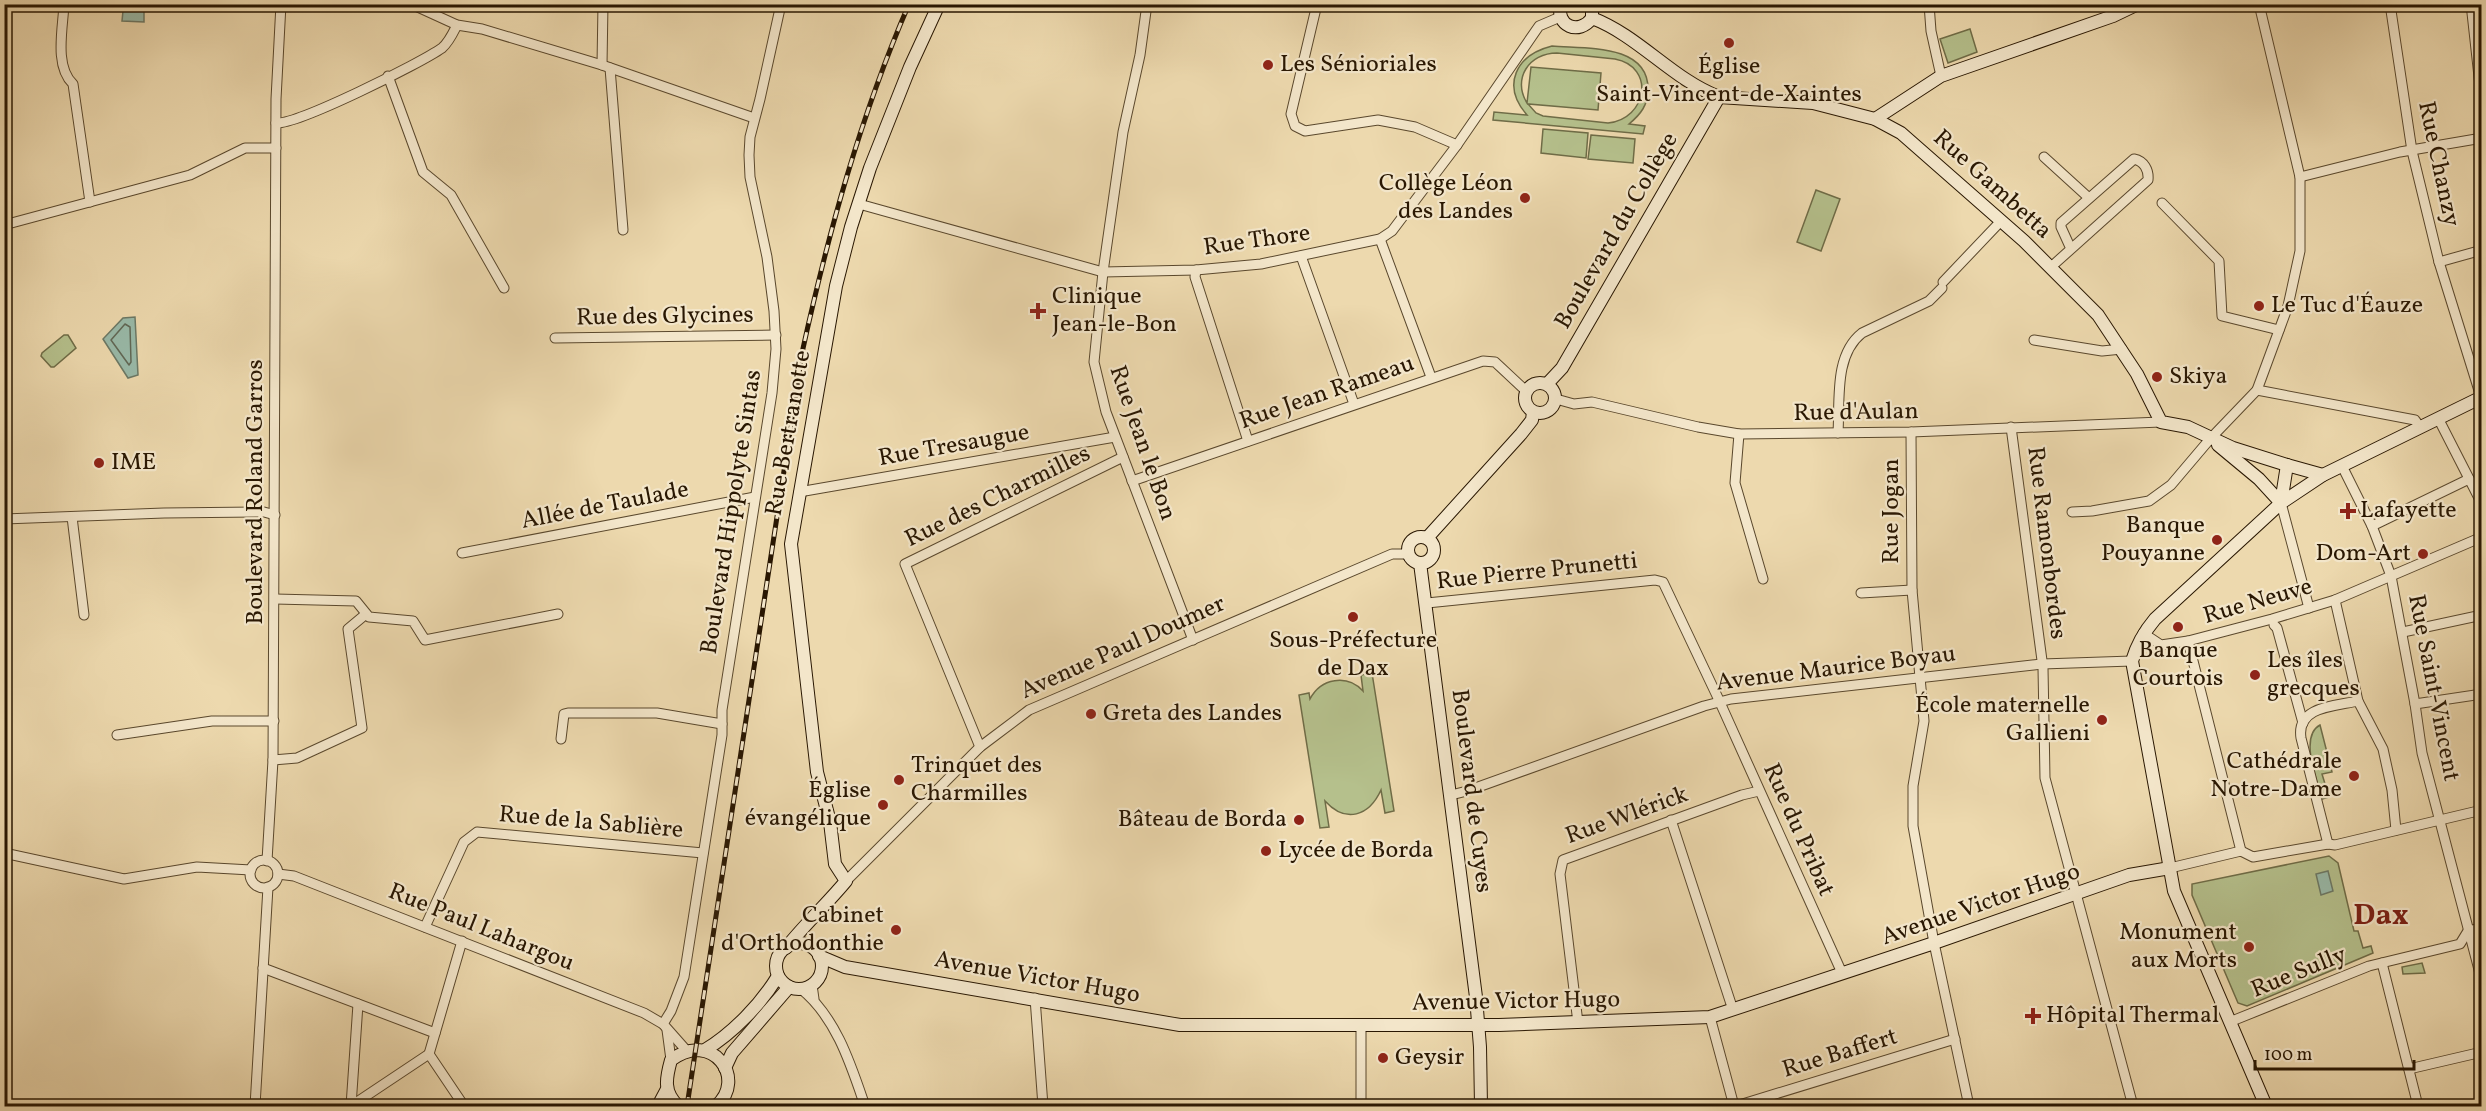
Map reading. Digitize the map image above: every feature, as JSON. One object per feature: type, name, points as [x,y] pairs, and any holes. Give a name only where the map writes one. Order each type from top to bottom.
[{"type":"main road","name":"Rue Bertranotte","points":[[846,881],[835,864],[830,822],[817,772],[809,722],[791,544],[836,286],[858,204],[910,67],[939,4]]},
{"type":"main road","points":[[1560,11],[1568,26],[1584,27],[1592,18],[1592,4]]},
{"type":"main road","points":[[1875,119],[1941,76],[2111,10],[2138,4]]},
{"type":"main road","points":[[1592,18],[1614,28],[1678,74],[1708,93],[1719,97]]},
{"type":"main road","name":"Rue Gambetta","points":[[1719,97],[1813,103],[1875,119],[1901,133],[2051,267],[2098,315],[2122,349],[2162,422]]},
{"type":"main road","name":"Boulevard du Collège","points":[[1547,384],[1562,368],[1719,97]]},
{"type":"main road","points":[[1533,384],[1547,384],[1553,390],[1556,399],[1548,411],[1533,412],[1526,405],[1526,391],[1533,384]]},
{"type":"main road","points":[[2266,1107],[2232,1021],[2174,891],[2132,661],[2143,633],[2155,619],[2281,503],[2323,475],[2481,397]]},
{"type":"main road","points":[[1427,538],[1532,420],[1533,412]]},
{"type":"main road","points":[[2162,422],[2188,427],[2210,439],[2323,475]]},
{"type":"main road","points":[[2210,439],[2259,479],[2281,503]]},
{"type":"main road","points":[[2281,503],[2287,465]]},
{"type":"main road","points":[[1414,538],[1427,538],[1433,544],[1434,553],[1429,561],[1420,563],[1413,560],[1409,554],[1409,545],[1414,538]]},
{"type":"main road","name":"Boulevard de Cuyes","points":[[1420,563],[1427,603],[1479,1025],[1480,1107]]},
{"type":"main road","name":"Avenue Victor Hugo","points":[[819,956],[845,967],[1035,998],[1180,1025],[1479,1025],[1710,1017],[2136,873],[2170,868]]},
{"type":"main road","name":"Avenue Paul Doumer","points":[[786,948],[801,928],[815,917],[846,881]]},
{"type":"main road","points":[[811,946],[815,917]]},
{"type":"main road","points":[[705,1050],[726,1036],[772,986],[778,976],[777,960],[786,948],[802,943],[811,946],[819,956],[822,965],[806,985],[778,976]]},
{"type":"main road","name":"Avenue Victor Hugo","points":[[725,1068],[732,1053],[806,985],[845,967]]},
{"type":"main road","points":[[677,1106],[667,1089],[666,1080],[671,1059],[686,1050],[705,1050],[718,1058],[725,1068],[728,1083],[722,1104]]},
{"type":"main road","points":[[658,1107],[667,1089]]},
{"type":"street","points":[[64,4],[62,60],[66,78],[73,84],[90,202]]},
{"type":"street","name":"Boulevard Roland Garros","points":[[267,861],[273,760],[276,123],[281,4]]},
{"type":"street","points":[[411,4],[457,25],[492,32],[606,67],[754,118]]},
{"type":"street","points":[[603,4],[606,67],[622,230]]},
{"type":"street","name":"Boulevard Hippolyte Sintas","points":[[665,1026],[684,977],[722,724],[723,701],[772,393],[776,335],[767,257],[750,177],[750,137],[781,4]]},
{"type":"street","name":"Rue Jean le Bon","points":[[1147,4],[1140,55],[1123,132],[1103,272],[1094,362],[1098,384],[1115,437],[1193,640]]},
{"type":"street","points":[[1317,4],[1291,114],[1295,126],[1305,131],[1378,120],[1415,126],[1457,145]]},
{"type":"street","points":[[1929,4],[1931,31],[1941,76]]},
{"type":"street","points":[[2072,512],[2092,511],[2149,501],[2171,485],[2210,439],[2257,390],[2288,306],[2300,251],[2300,177],[2259,4]]},
{"type":"street","name":"Rue Chanzy","points":[[2390,4],[2412,151],[2439,262],[2481,397]]},
{"type":"street","points":[[2471,4],[2481,105]]},
{"type":"street","points":[[1431,377],[1380,239],[1392,231],[1457,145],[1539,26],[1560,11]]},
{"type":"street","points":[[276,123],[282,124],[312,113],[443,47],[457,25]]},
{"type":"street","points":[[388,76],[423,172],[451,195],[504,288]]},
{"type":"street","points":[[2300,177],[2400,152],[2481,138]]},
{"type":"street","points":[[4,225],[189,175],[245,148],[276,148]]},
{"type":"street","points":[[2044,157],[2089,198]]},
{"type":"street","points":[[2051,267],[2072,249],[2148,180],[2147,169],[2140,160],[2134,159],[2061,223],[2072,249]]},
{"type":"street","points":[[2162,203],[2219,261],[2222,316],[2279,330]]},
{"type":"street","name":"Rue Thore","points":[[858,204],[1103,272],[1196,270],[1261,264],[1380,239]]},
{"type":"street","points":[[1838,433],[1842,367],[1854,339],[1929,301],[2001,221]]},
{"type":"street","points":[[2439,262],[2481,250]]},
{"type":"street","points":[[1301,256],[1354,404]]},
{"type":"street","points":[[1196,270],[1196,277],[1248,441]]},
{"type":"street","name":"Rue des Glycines","points":[[555,338],[776,335]]},
{"type":"street","points":[[2034,340],[2102,351],[2122,349]]},
{"type":"street","name":"Rue Jean Rameau","points":[[1132,481],[1483,361],[1495,362],[1526,391]]},
{"type":"street","points":[[2257,390],[2415,420],[2420,427]]},
{"type":"street","name":"Rue d'Aulan","points":[[1556,399],[1574,404],[1592,402],[1698,428],[1739,434],[1911,432],[2162,422]]},
{"type":"street","points":[[2438,418],[2481,504]]},
{"type":"street","name":"Rue Ramonbordes","points":[[2011,427],[2042,664],[2044,771],[2133,1107]]},
{"type":"street","name":"Rue Jogan","points":[[1911,432],[1912,590],[1924,721],[1913,786],[1913,826],[1934,943],[1969,1107]]},
{"type":"street","points":[[1739,434],[1735,483],[1763,579]]},
{"type":"street","name":"Rue Tresaugue","points":[[800,492],[1115,437]]},
{"type":"street","name":"Rue des Charmilles","points":[[980,747],[905,564],[1123,457]]},
{"type":"street","name":"Rue Saint-Vincent","points":[[2342,466],[2372,526],[2391,576],[2403,632],[2422,753],[2481,981]]},
{"type":"street","points":[[2372,526],[2469,479]]},
{"type":"street","name":"Allée de Taulade","points":[[462,553],[755,497]]},
{"type":"street","points":[[2281,503],[2309,608]]},
{"type":"street","points":[[4,519],[264,512],[275,515]]},
{"type":"street","points":[[72,517],[84,615]]},
{"type":"street","name":"Rue Neuve","points":[[2143,633],[2161,645],[2188,641],[2309,608],[2336,600],[2481,537]]},
{"type":"street","name":"Avenue Paul Doumer","points":[[846,881],[980,747],[1029,710],[1392,554],[1409,554]]},
{"type":"street","name":"Rue Pierre Prunetti","points":[[1427,603],[1659,580],[1665,586],[1719,702]]},
{"type":"street","name":"Rue Jogan","points":[[1861,592],[1912,590]]},
{"type":"street","points":[[275,599],[356,601],[369,617],[412,621],[425,640],[558,614]]},
{"type":"street","points":[[2336,600],[2358,701],[2383,749],[2392,790],[2396,830]]},
{"type":"street","points":[[273,760],[297,758],[362,728],[348,628],[366,614]]},
{"type":"street","points":[[2403,632],[2481,615]]},
{"type":"street","points":[[2274,625],[2277,628],[2328,844]]},
{"type":"street","points":[[2188,641],[2241,851]]},
{"type":"street","name":"Avenue Maurice Boyau","points":[[1451,795],[1719,702],[2042,664],[2132,661]]},
{"type":"street","points":[[2415,704],[2481,694]]},
{"type":"street","points":[[2301,728],[2308,713],[2358,701]]},
{"type":"street","name":"Rue du Pribat","points":[[1719,702],[1842,974]]},
{"type":"street","points":[[561,739],[564,714],[567,713],[657,713],[722,724]]},
{"type":"street","points":[[117,735],[212,721],[273,721]]},
{"type":"street","name":"Rue Wlérick","points":[[1578,1023],[1560,874],[1563,860],[1671,820],[1759,791]]},
{"type":"street","points":[[2170,868],[2241,851],[2253,857],[2328,844],[2335,845],[2481,810]]},
{"type":"street","points":[[1671,820],[1733,1010]]},
{"type":"street","name":"Rue de la Sablière","points":[[425,927],[464,842],[477,832],[703,853]]},
{"type":"street","points":[[4,853],[124,879],[197,867],[250,870]]},
{"type":"street","points":[[267,861],[275,866],[278,874],[275,882],[268,887],[256,886],[251,879],[250,870],[255,863],[267,861]]},
{"type":"street","name":"Rue Paul Lahargou","points":[[278,874],[294,876],[644,1013],[665,1026],[686,1050]]},
{"type":"street","points":[[255,1107],[268,887]]},
{"type":"street","name":"Rue Sully","points":[[2232,1021],[2369,966],[2460,944],[2468,931],[2481,927]]},
{"type":"street","points":[[351,1107],[429,1054],[462,941]]},
{"type":"street","points":[[2382,963],[2418,1107]]},
{"type":"street","points":[[263,968],[435,1033]]},
{"type":"street","points":[[806,985],[848,1054],[865,1107]]},
{"type":"street","points":[[1035,998],[1043,1107]]},
{"type":"street","points":[[351,1107],[358,1004]]},
{"type":"street","points":[[1710,1017],[1735,1107]]},
{"type":"street","points":[[1361,1025],[1361,1107]]},
{"type":"street","points":[[665,1026],[671,1059]]},
{"type":"street","name":"Rue Baffert","points":[[1735,1107],[1955,1039]]},
{"type":"street","points":[[2409,1069],[2481,1052]]},
{"type":"street","points":[[429,1054],[464,1107]]},
{"type":"green space","points":[[1970,29],[1977,52],[1948,63],[1940,39]]},
{"type":"green space","points":[[1552,46],[1612,51],[1638,63],[1645,74],[1648,95],[1643,109],[1629,124],[1645,126],[1643,134],[1493,120],[1494,112],[1527,115],[1519,104],[1514,82],[1521,64],[1540,50]],"holes":[[[1557,53],[1615,59],[1628,64],[1637,72],[1641,82],[1642,92],[1638,103],[1621,119],[1608,123],[1543,116],[1536,113],[1528,104],[1598,110],[1601,73],[1531,67],[1527,103],[1523,94],[1521,85],[1526,69],[1538,57]]]},
{"type":"green space","points":[[1543,129],[1588,133],[1586,158],[1541,153]]},
{"type":"green space","points":[[1591,135],[1635,139],[1633,163],[1588,159]]},
{"type":"green space","points":[[1816,190],[1840,199],[1821,251],[1797,242]]},
{"type":"green space","points":[[64,335],[68,335],[76,348],[54,367],[51,367],[41,356],[42,353]]},
{"type":"green space","points":[[1372,673],[1394,811],[1385,813],[1381,790],[1370,806],[1356,814],[1341,813],[1325,801],[1329,827],[1320,828],[1299,695],[1309,693],[1310,699],[1321,686],[1335,681],[1350,682],[1363,691],[1361,675]]},
{"type":"green space","points":[[2320,725],[2332,772],[2322,774],[2329,797],[2322,799],[2310,748],[2314,731]]},
{"type":"green space","points":[[2329,856],[2338,863],[2354,931],[2358,931],[2363,948],[2371,946],[2373,953],[2247,1006],[2238,1003],[2192,895],[2192,884]]},
{"type":"green space","points":[[2422,963],[2425,973],[2403,974],[2402,967]]},
{"type":"water","points":[[123,11],[144,11],[144,22],[122,21]]},
{"type":"water","points":[[135,317],[138,375],[128,378],[103,339],[123,318]]},
{"type":"water","points":[[2328,871],[2333,891],[2321,895],[2316,874]]},
{"type":"railway","points":[[687,1106],[802,353],[834,220],[860,133],[909,4]]},
{"type":"place","name":"Église Saint-Vincent-de-Xaintes","points":[[1729,43]]},
{"type":"place","name":"Les Sénioriales","points":[[1268,65]]},
{"type":"place","name":"Collège Léon des Landes","points":[[1525,198]]},
{"type":"place","name":"Le Tuc d'Éauze","points":[[2259,306]]},
{"type":"place","name":"Clinique Jean-le-Bon","points":[[1038,311]]},
{"type":"place","name":"Skiya","points":[[2157,377]]},
{"type":"place","name":"IME","points":[[99,463]]},
{"type":"place","name":"Lafayette","points":[[2348,511]]},
{"type":"place","name":"Banque Pouyanne","points":[[2217,540]]},
{"type":"place","name":"Dom-Art","points":[[2423,554]]},
{"type":"place","name":"Sous-Préfecture de Dax","points":[[1353,617]]},
{"type":"place","name":"Banque Courtois","points":[[2178,627]]},
{"type":"place","name":"Les îles grecques","points":[[2255,675]]},
{"type":"place","name":"Greta des Landes","points":[[1091,714]]},
{"type":"place","name":"École maternelle Gallieni","points":[[2102,720]]},
{"type":"place","name":"Cathédrale Notre-Dame","points":[[2354,776]]},
{"type":"place","name":"Trinquet des Charmilles","points":[[899,780]]},
{"type":"place","name":"Église évangélique","points":[[883,805]]},
{"type":"place","name":"Bâteau de Borda","points":[[1299,820]]},
{"type":"place","name":"Lycée de Borda","points":[[1266,851]]},
{"type":"place","name":"Cabinet d'Orthodonthie","points":[[896,930]]},
{"type":"place","name":"Monument aux Morts","points":[[2249,947]]},
{"type":"place","name":"Hôpital Thermal","points":[[2033,1016]]},
{"type":"place","name":"Geysir","points":[[1383,1058]]},
{"type":"district","name":"Dax","points":[[2381,916]]}]
